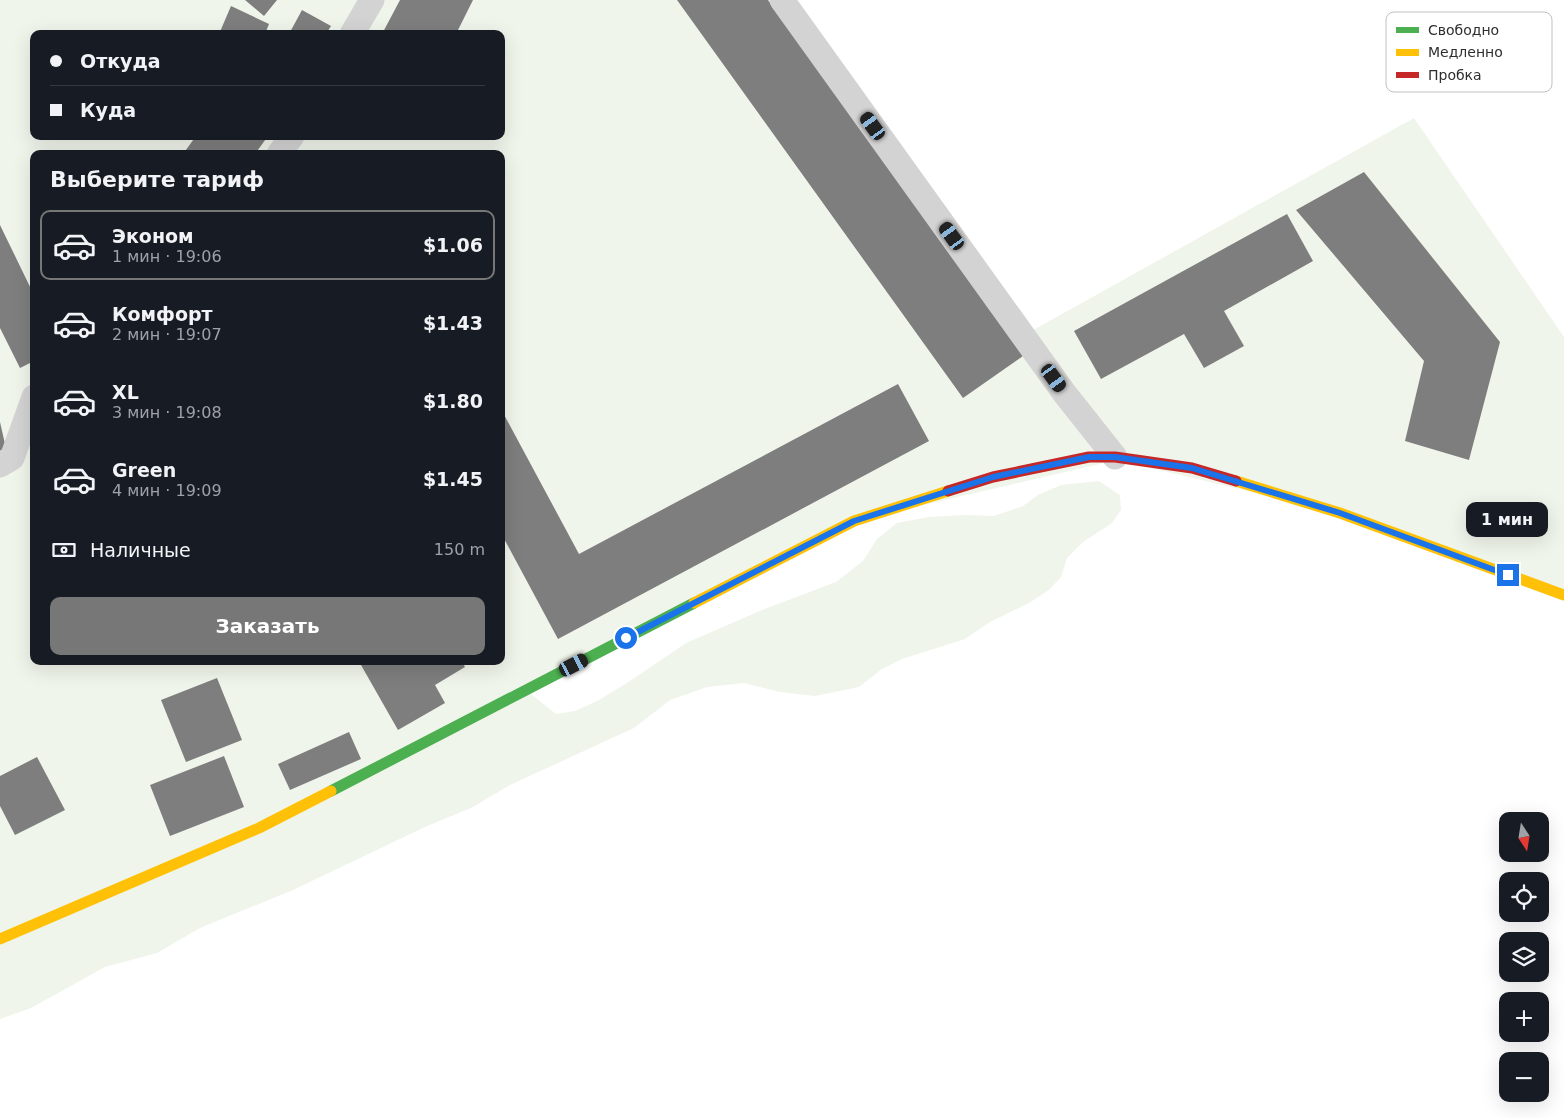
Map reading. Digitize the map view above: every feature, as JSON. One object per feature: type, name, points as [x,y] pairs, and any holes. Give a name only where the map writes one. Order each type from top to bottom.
[{"type":"main road","points":[[0,939],[259,828],[854,521],[993,477],[1089,457],[1115,457],[1192,468],[1340,513],[1564,596]]},
{"type":"lane","points":[[354,30],[372,0]]},
{"type":"lane","points":[[782,0],[1065,394],[1115,457]]},
{"type":"lane","points":[[0,465],[12,458],[30,407]]},
{"type":"shaded area","points":[[0,0],[787,0],[1026,334],[1414,118],[1564,337],[1564,596],[1340,513],[1117,460],[854,521],[526,690],[556,714],[575,711],[599,700],[686,643],[762,610],[836,582],[863,561],[877,539],[897,523],[929,517],[994,516],[1023,506],[1038,495],[1061,485],[1099,481],[1120,495],[1121,510],[1112,523],[1083,542],[1067,558],[1061,577],[1049,590],[1029,603],[990,622],[965,639],[902,659],[882,669],[859,687],[815,696],[780,692],[744,683],[707,687],[670,700],[634,728],[510,785],[471,808],[425,827],[293,890],[200,928],[157,953],[105,967],[31,1008],[0,1019]]},
{"type":"building","points":[[245,0],[277,0],[264,16]]},
{"type":"building","points":[[400,0],[473,0],[458,30],[384,30]]},
{"type":"building","points":[[677,0],[768,0],[1023,356],[963,398]]},
{"type":"building","points":[[231,6],[269,24],[267,30],[221,30]]},
{"type":"building","points":[[302,10],[331,26],[328,30],[291,30]]},
{"type":"building","points":[[193,140],[265,140],[258,150],[186,150]]},
{"type":"building","points":[[1364,172],[1500,342],[1469,460],[1405,441],[1424,361],[1296,210]]},
{"type":"building","points":[[1287,214],[1313,261],[1224,311],[1244,346],[1204,368],[1184,334],[1101,379],[1074,331]]},
{"type":"building","points":[[0,225],[30,287],[30,363],[20,368],[0,328]]},
{"type":"building","points":[[898,384],[929,441],[558,639],[505,540],[505,416],[579,554]]},
{"type":"building","points":[[0,422],[8,457],[0,459]]},
{"type":"building","points":[[361,665],[464,665],[465,667],[435,685],[445,703],[398,730]]},
{"type":"building","points":[[217,678],[242,740],[186,762],[161,700]]},
{"type":"building","points":[[349,732],[361,759],[290,790],[278,764]]},
{"type":"building","points":[[224,756],[244,807],[170,836],[150,785]]},
{"type":"building","points":[[37,757],[65,810],[15,835],[0,806],[0,776]]},
{"type":"traffic: fast","points":[[331,791],[694,603]]},
{"type":"traffic: slow","points":[[1236,481],[1340,513],[1564,595]]},
{"type":"traffic: slow","points":[[694,603],[854,521],[948,491]]},
{"type":"traffic: slow","points":[[0,939],[259,828],[331,791]]},
{"type":"traffic: jam","points":[[948,491],[993,477],[1089,457],[1115,457],[1192,468],[1236,481]]},
{"type":"route","points":[[626,638],[854,521],[993,477],[1089,457],[1115,457],[1192,468],[1340,513],[1508,575]]}]
